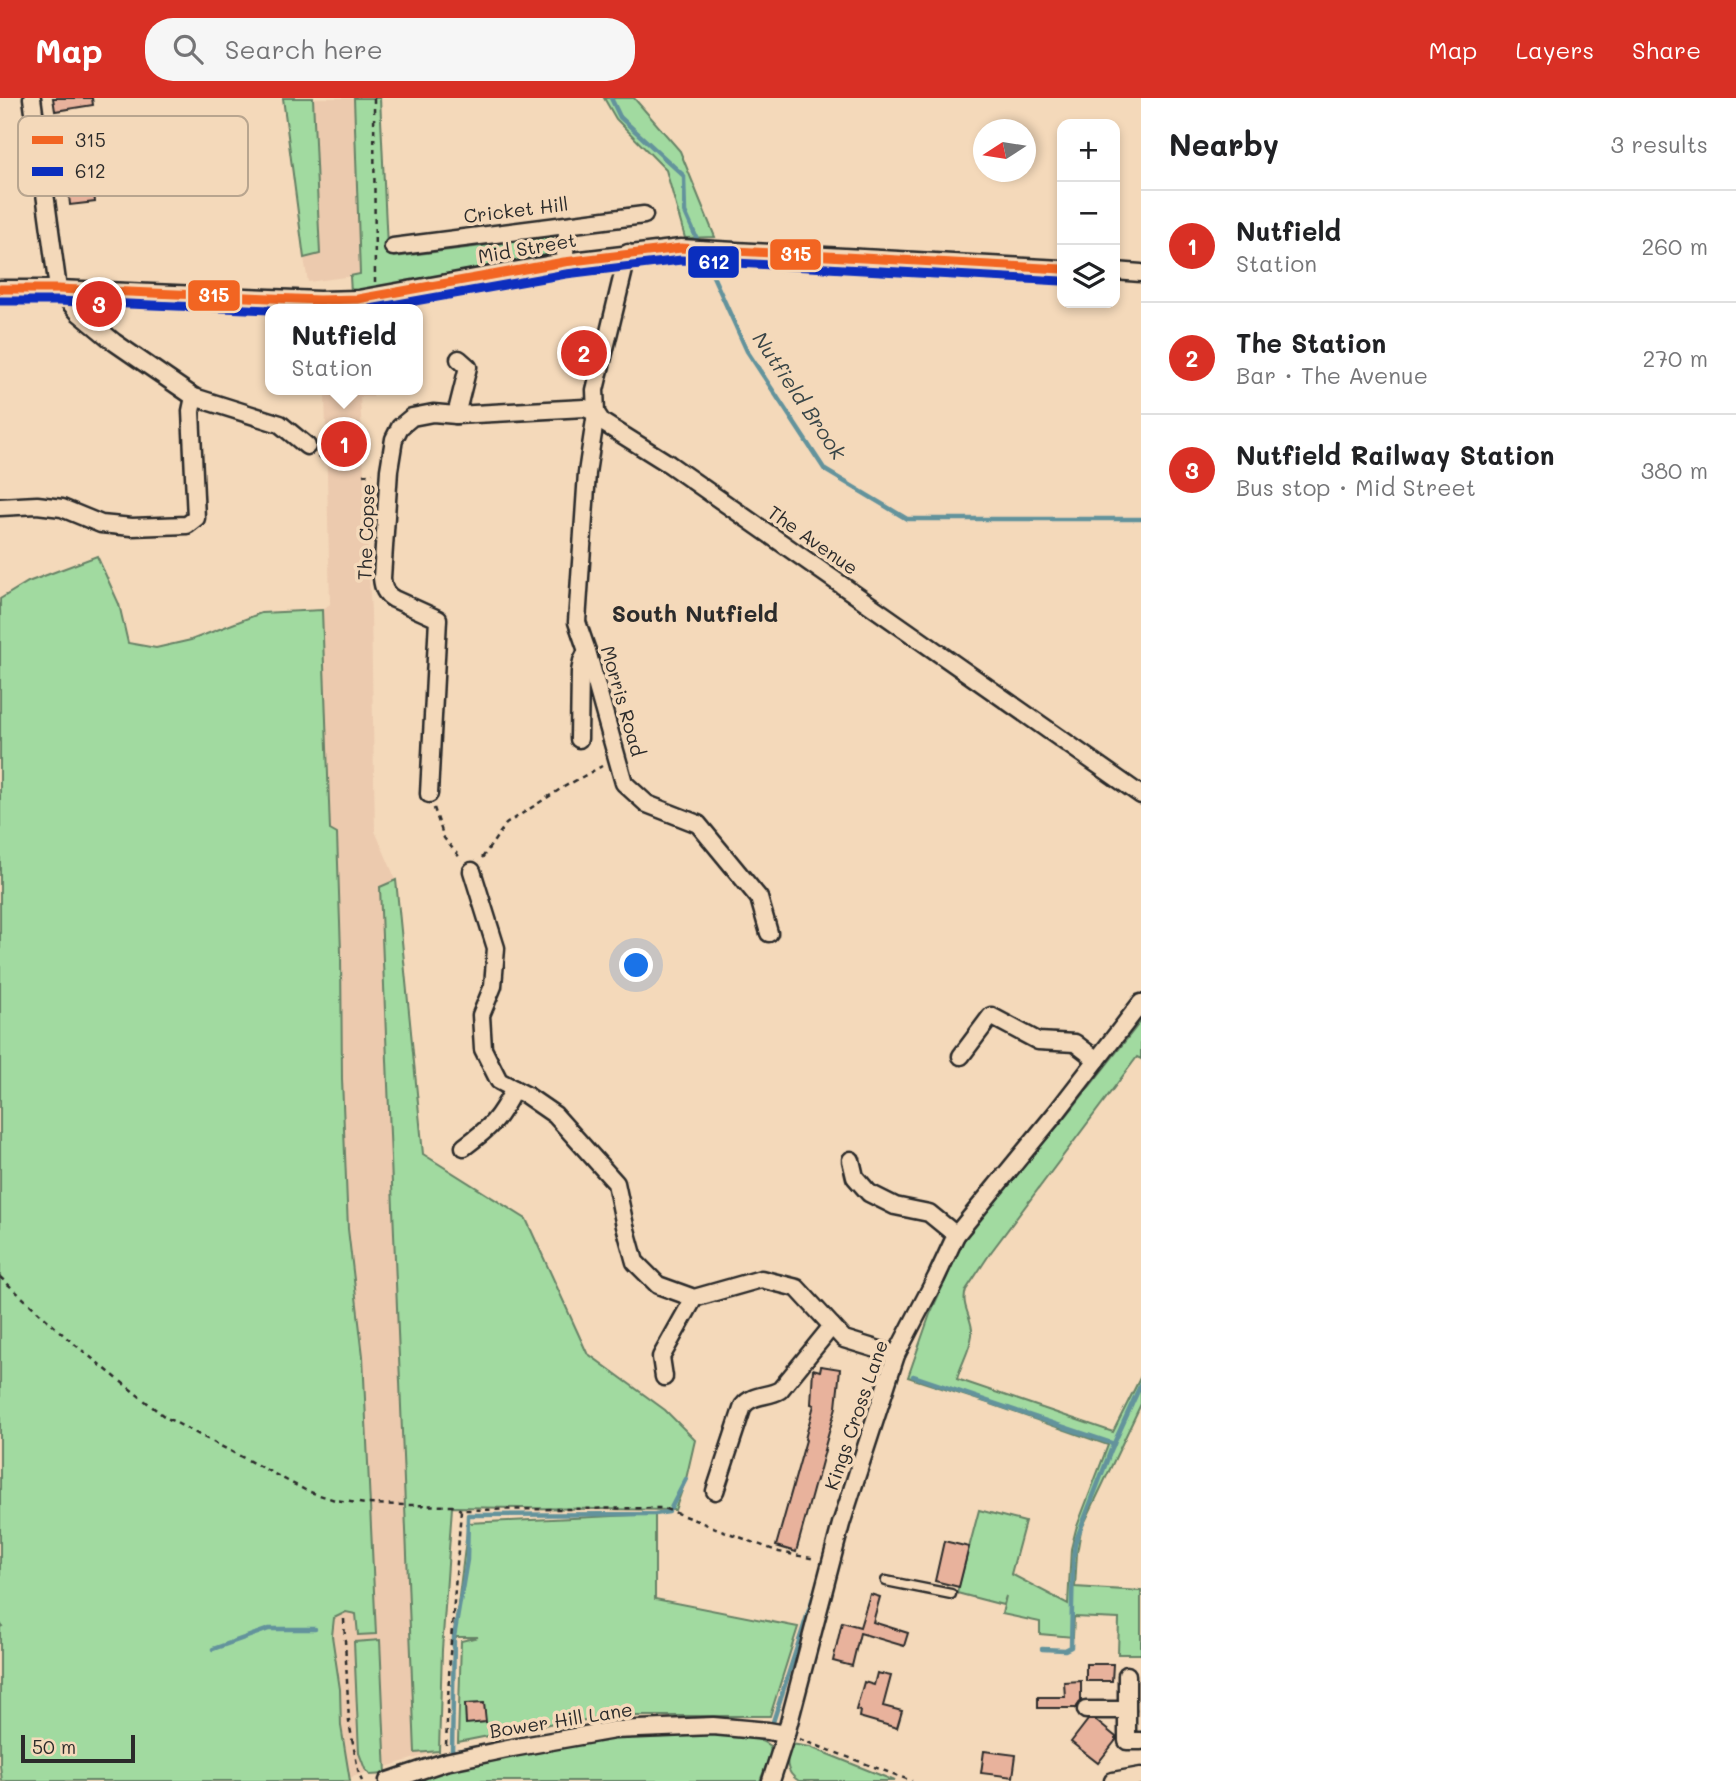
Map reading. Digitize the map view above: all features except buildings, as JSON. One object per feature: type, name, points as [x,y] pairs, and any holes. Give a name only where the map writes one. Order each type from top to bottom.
[{"type":"street","points":[[32,98],[34,116]]},
{"type":"street","points":[[45,196],[58,289],[79,313],[114,342],[194,397],[280,424],[307,446]]},
{"type":"street","name":"Cricket Hill","points":[[393,247],[645,215]]},
{"type":"street","points":[[564,262],[568,225]]},
{"type":"street","name":"Mid Street","points":[[0,289],[358,299],[564,262],[681,248],[1057,268]]},
{"type":"street","points":[[459,359],[468,367],[456,415],[585,408],[596,413],[595,390],[628,253]]},
{"type":"street","points":[[1120,271],[1141,273]]},
{"type":"street","points":[[0,507],[49,506],[62,508],[102,524],[132,527],[187,525],[196,518],[191,411],[194,397]]},
{"type":"street","name":"The Copse","points":[[429,794],[438,619],[387,596],[383,587],[389,470],[394,439],[412,416],[433,413],[456,415]]},
{"type":"street","name":"Morris Road","points":[[596,413],[587,473],[577,621],[624,783],[647,804],[698,824],[760,898],[769,933]]},
{"type":"street","name":"The Avenue","points":[[596,413],[602,422],[669,464],[1141,795]]},
{"type":"street","points":[[579,740],[580,672],[587,652]]},
{"type":"street","points":[[472,871],[496,948],[493,986],[481,1014],[483,1049],[499,1081],[555,1115],[616,1183],[635,1262],[658,1285],[694,1298],[761,1279],[797,1288],[844,1339],[896,1356]]},
{"type":"street","name":"Kings Cross Lane","points":[[771,1781],[786,1734],[830,1562],[896,1356],[956,1235],[1056,1113],[1141,1003]]},
{"type":"street","points":[[961,1056],[990,1016],[1038,1041],[1075,1043],[1097,1060]]},
{"type":"street","points":[[464,1147],[490,1127],[514,1089]]},
{"type":"street","points":[[851,1160],[855,1177],[869,1193],[895,1206],[929,1213],[956,1235]]},
{"type":"street","points":[[663,1377],[661,1357],[694,1298]]},
{"type":"street","points":[[715,1491],[743,1406],[752,1398],[780,1390],[832,1325]]},
{"type":"street","points":[[1127,1675],[1127,1710],[1134,1741],[1128,1758]]},
{"type":"street","points":[[1086,1710],[1127,1710]]},
{"type":"street","name":"Bower Hill Lane","points":[[387,1781],[445,1762],[614,1730],[712,1726],[786,1734]]},
{"type":"street","points":[[1113,1781],[1141,1776]]},
{"type":"lane","points":[[886,1581],[951,1594]]},
{"type":"path","points":[[374,98],[376,296]]},
{"type":"path","points":[[307,446],[322,459],[331,458],[330,428],[358,425],[358,442]]},
{"type":"path","points":[[429,794],[444,838],[472,871],[506,824],[602,766]]},
{"type":"path","points":[[0,1277],[68,1339],[165,1417],[307,1491],[335,1500],[366,1504],[452,1506],[461,1510],[663,1508],[779,1552],[830,1562]]},
{"type":"path","points":[[445,1762],[461,1510]]},
{"type":"path","points":[[344,1619],[349,1722],[362,1781]]},
{"type":"path","points":[[786,1734],[912,1781]]},
{"type":"shaded area","points":[[313,98],[353,98],[360,275],[308,282],[304,258],[320,254]]},
{"type":"shaded area","points":[[325,395],[373,395],[360,397],[371,613],[375,831],[396,880],[442,1650],[439,1751],[349,1778],[332,1636],[330,830],[322,610],[330,604]]},
{"type":"green space","points":[[283,98],[313,98],[320,254],[304,258]]},
{"type":"green space","points":[[354,98],[380,98],[387,247],[395,257],[553,237],[555,253],[351,293],[350,276],[360,274]]},
{"type":"green space","points":[[604,98],[634,98],[680,151],[715,237],[685,238],[666,170],[616,119]]},
{"type":"green space","points":[[97,556],[119,604],[128,643],[156,648],[191,640],[261,613],[322,610],[330,830],[337,834],[348,1229],[363,1356],[376,1634],[358,1635],[356,1614],[346,1612],[334,1618],[332,1636],[340,1689],[341,1726],[350,1781],[2,1781],[0,599],[28,582]]},
{"type":"green space","points":[[396,880],[423,1154],[526,1219],[587,1353],[665,1410],[695,1440],[675,1510],[452,1507],[442,1650],[439,1751],[415,1753],[380,887]]},
{"type":"green space","points":[[1141,1021],[1141,1059],[1137,1057],[991,1252],[966,1290],[965,1302],[972,1335],[957,1379],[1113,1432],[1141,1376],[1141,1404],[1081,1530],[1077,1553],[1075,1587],[1141,1591],[1141,1654],[1118,1654],[1119,1619],[1074,1617],[1073,1637],[1040,1634],[1040,1622],[1002,1614],[1006,1596],[1003,1605],[957,1593],[979,1510],[1025,1522],[1011,1574],[1068,1604],[1071,1549],[1076,1529],[1108,1445],[908,1377],[930,1314],[965,1237]]},
{"type":"green space","points":[[655,1514],[655,1599],[798,1627],[770,1716],[629,1716],[554,1723],[458,1742],[461,1641],[478,1637],[454,1637],[468,1523]]},
{"type":"green space","points":[[380,1640],[386,1774],[370,1775],[359,1753],[354,1642]]},
{"type":"green space","points":[[713,1732],[750,1737],[770,1746],[771,1753],[760,1781],[411,1779],[602,1739],[614,1734]]},
{"type":"green space","points":[[791,1744],[810,1747],[895,1781],[799,1781],[791,1774],[788,1765]]},
{"type":"waterway","name":"Nutfield Brook","points":[[611,98],[620,117],[684,176],[685,212],[700,246]]},
{"type":"waterway","name":"Nutfield Brook","points":[[703,254],[747,351],[825,470],[907,519],[1141,519]]},
{"type":"waterway","points":[[913,1376],[1114,1444]]},
{"type":"waterway","points":[[1042,1649],[1065,1650],[1071,1647],[1075,1543],[1111,1450],[1141,1384]]},
{"type":"waterway","points":[[671,1508],[686,1479]]},
{"type":"waterway","points":[[474,1748],[452,1752],[454,1637],[467,1560],[468,1515],[669,1512]]},
{"type":"waterway","points":[[771,1725],[817,1585]]},
{"type":"waterway","points":[[213,1649],[269,1629],[315,1629]]},
{"type":"waterway","points":[[513,1740],[577,1729]]},
{"type":"transit line","name":"315","points":[[0,289],[358,299],[564,262],[681,248],[1057,269]]},
{"type":"transit line","name":"612","points":[[398,304],[566,274],[681,260],[1057,281]]},
{"type":"transit line","name":"612","points":[[0,301],[265,310]]},
{"type":"place","name":"Nutfield Railway Station","points":[[99,304]]},
{"type":"place","name":"The Station","points":[[584,353]]},
{"type":"place","name":"Nutfield","points":[[344,444]]},
{"type":"district","name":"South Nutfield","points":[[695,614]]}]
